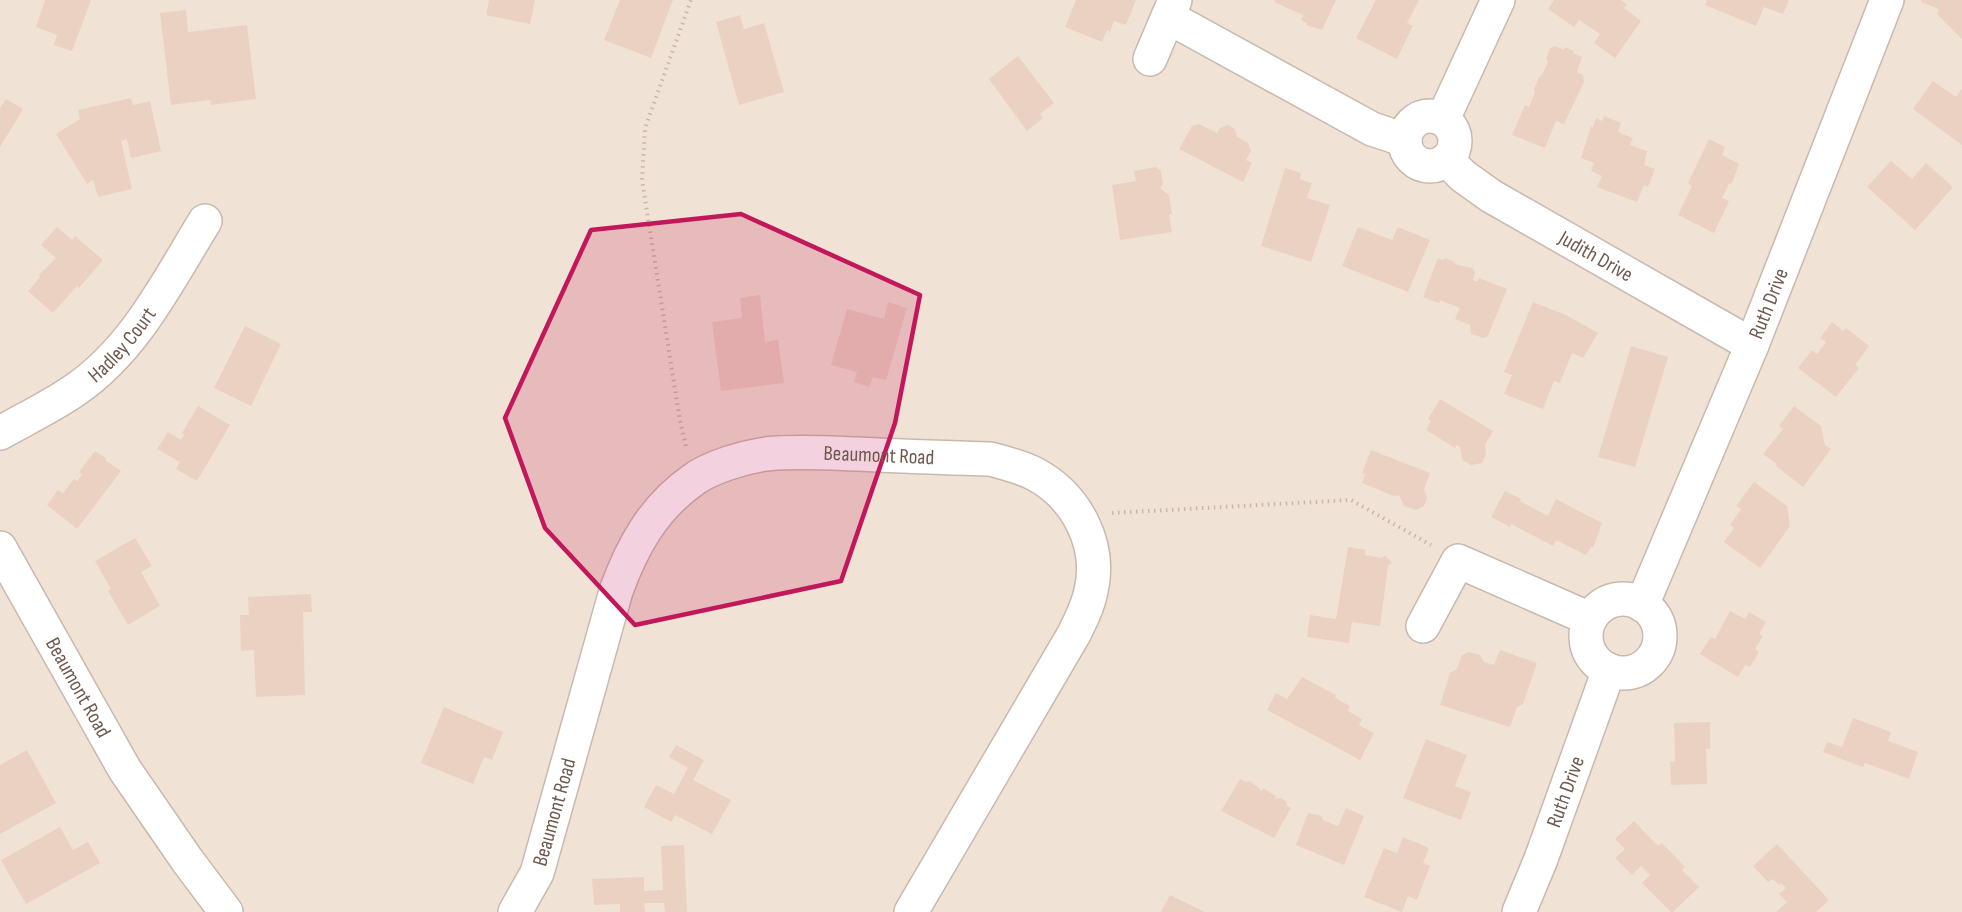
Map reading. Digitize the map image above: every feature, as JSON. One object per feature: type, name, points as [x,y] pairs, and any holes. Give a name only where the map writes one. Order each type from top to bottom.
[{"type":"street","points":[[1443,119],[1498,0]]},
{"type":"street","name":"Ruth Drive","points":[[1642,605],[1752,345],[1887,0]]},
{"type":"street","points":[[1150,59],[1172,8],[1372,129],[1405,140]]},
{"type":"street","points":[[1436,116],[1443,119],[1454,131],[1456,138],[1452,154],[1447,160],[1434,166],[1419,164],[1409,154],[1405,140],[1410,126],[1422,117],[1436,116]]},
{"type":"street","name":"Judith Drive","points":[[1447,160],[1463,176],[1491,196],[1752,345]]},
{"type":"street","name":"Hadley Court","points":[[0,433],[76,390],[106,364],[148,314],[205,221]]},
{"type":"street","name":"Beaumont Road","points":[[516,912],[537,873],[616,591],[628,558],[645,529],[666,503],[694,478],[728,464],[766,454],[829,453],[990,459],[1016,466],[1036,475],[1060,492],[1080,515],[1090,538],[1094,564],[1092,588],[1086,610],[1074,634],[911,912]]},
{"type":"street","name":"Beaumont Road","points":[[0,548],[125,770],[226,912]]},
{"type":"street","points":[[1423,626],[1458,561],[1590,619]]},
{"type":"street","points":[[1619,599],[1631,600],[1642,605],[1652,612],[1658,623],[1660,634],[1653,658],[1644,666],[1633,671],[1609,670],[1599,664],[1586,643],[1586,631],[1590,619],[1597,609],[1607,602],[1619,599]]},
{"type":"street","name":"Ruth Drive","points":[[1519,912],[1541,859],[1609,670]]},
{"type":"path","points":[[680,421],[642,180],[645,128],[691,0]]},
{"type":"path","points":[[1080,515],[1351,500],[1458,561]]},
{"type":"highlighted area","points":[[741,214],[920,295],[895,423],[841,581],[635,625],[545,528],[505,418],[591,230]]},
{"type":"shaded area","points":[[0,0],[1962,0],[1962,912],[0,912]]},
{"type":"building","points":[[45,0],[91,0],[72,51],[54,45],[57,35],[36,27]]},
{"type":"building","points":[[489,0],[535,0],[530,24],[486,15]]},
{"type":"building","points":[[620,0],[673,0],[651,58],[604,40]]},
{"type":"building","points":[[1076,0],[1136,0],[1126,25],[1114,21],[1110,32],[1107,30],[1102,42],[1065,27]]},
{"type":"building","points":[[1275,0],[1336,0],[1322,30],[1306,25],[1307,23],[1301,20],[1303,15],[1274,2]]},
{"type":"building","points":[[1376,0],[1419,0],[1407,23],[1413,26],[1397,59],[1356,38]]},
{"type":"building","points":[[1554,0],[1621,0],[1627,5],[1624,8],[1641,21],[1615,58],[1594,43],[1600,34],[1579,20],[1574,27],[1548,9]]},
{"type":"building","points":[[1707,0],[1789,0],[1783,14],[1764,7],[1756,26],[1705,5]]},
{"type":"building","points":[[1922,0],[1962,0],[1962,39],[1937,14],[1939,9],[1921,2]]},
{"type":"building","points":[[186,10],[188,32],[247,25],[256,99],[211,105],[210,100],[171,105],[160,13]]},
{"type":"building","points":[[740,15],[744,29],[764,23],[784,92],[739,105],[716,22]]},
{"type":"building","points":[[1555,46],[1564,50],[1565,47],[1582,57],[1577,72],[1583,75],[1584,82],[1564,124],[1556,121],[1545,148],[1512,135],[1525,105],[1529,107],[1539,77],[1548,62],[1546,59],[1550,48]]},
{"type":"building","points":[[1018,56],[1054,103],[1040,114],[1043,118],[1027,131],[989,79]]},
{"type":"building","points":[[1933,81],[1956,97],[1962,89],[1962,145],[1913,109]]},
{"type":"building","points":[[131,98],[133,105],[150,101],[161,151],[131,158],[127,139],[121,141],[132,189],[98,197],[93,180],[87,184],[56,134],[80,119],[78,110]]},
{"type":"building","points":[[6,99],[23,109],[0,147],[0,108]]},
{"type":"building","points":[[1604,116],[1621,123],[1618,132],[1633,138],[1630,145],[1647,151],[1644,165],[1655,169],[1648,187],[1644,185],[1637,202],[1597,187],[1602,176],[1591,171],[1594,163],[1581,158],[1591,126],[1593,127],[1596,118],[1602,121]]},
{"type":"building","points":[[1199,124],[1217,133],[1220,128],[1228,125],[1235,129],[1237,137],[1248,143],[1251,151],[1246,160],[1252,163],[1243,182],[1179,149],[1192,126]]},
{"type":"building","points":[[1709,139],[1725,147],[1722,155],[1739,164],[1732,183],[1729,184],[1722,198],[1729,201],[1714,233],[1678,215],[1692,186],[1688,183]]},
{"type":"building","points":[[1891,161],[1912,179],[1926,163],[1953,187],[1915,230],[1867,187]]},
{"type":"building","points":[[1156,167],[1161,171],[1163,184],[1160,188],[1169,195],[1172,232],[1120,240],[1112,185],[1136,181],[1134,171]]},
{"type":"building","points":[[1285,168],[1301,173],[1300,179],[1312,183],[1307,198],[1330,205],[1311,262],[1261,246]]},
{"type":"building","points":[[57,227],[72,240],[75,236],[103,260],[53,313],[28,291],[40,277],[39,275],[56,258],[41,245]]},
{"type":"building","points":[[1358,227],[1392,240],[1398,227],[1430,240],[1408,292],[1342,266]]},
{"type":"building","points":[[1438,258],[1442,260],[1446,258],[1455,264],[1472,268],[1475,272],[1473,280],[1477,282],[1479,278],[1507,289],[1488,336],[1484,338],[1471,334],[1470,325],[1455,319],[1460,308],[1440,300],[1439,303],[1423,297]]},
{"type":"building","points":[[760,295],[765,342],[778,340],[784,383],[721,391],[712,322],[742,318],[740,298]]},
{"type":"building","points":[[888,302],[907,308],[886,380],[873,377],[869,387],[854,382],[857,372],[831,365],[847,309],[884,319]]},
{"type":"building","points":[[1533,302],[1568,316],[1598,333],[1583,358],[1572,353],[1560,383],[1554,381],[1543,409],[1504,394],[1512,375],[1504,372]]},
{"type":"building","points":[[1832,322],[1843,331],[1846,328],[1869,346],[1855,365],[1859,368],[1836,397],[1798,368],[1812,350],[1817,354],[1826,342],[1820,338]]},
{"type":"building","points":[[245,326],[281,344],[251,406],[214,388]]},
{"type":"building","points":[[1631,346],[1668,357],[1635,467],[1598,457]]},
{"type":"building","points":[[1440,399],[1493,431],[1485,445],[1486,455],[1482,463],[1471,465],[1462,460],[1460,447],[1456,445],[1455,448],[1426,430],[1431,421],[1428,419]]},
{"type":"building","points":[[198,406],[230,425],[197,481],[176,469],[180,462],[157,449],[168,432],[181,440],[184,435],[182,433]]},
{"type":"building","points":[[1794,406],[1821,426],[1825,445],[1831,449],[1803,487],[1763,454],[1783,429],[1779,426]]},
{"type":"building","points":[[1371,450],[1430,473],[1424,489],[1427,498],[1424,506],[1415,510],[1404,506],[1399,495],[1394,496],[1362,483],[1365,474],[1362,473]]},
{"type":"building","points":[[95,451],[121,471],[77,529],[47,505],[58,490],[63,493],[74,479],[77,481],[82,475],[79,472]]},
{"type":"building","points":[[1754,482],[1787,506],[1790,526],[1760,568],[1724,542],[1734,528],[1730,525],[1741,509],[1736,506]]},
{"type":"building","points":[[1505,491],[1548,516],[1556,499],[1602,523],[1593,548],[1591,547],[1586,555],[1556,540],[1553,546],[1511,524],[1510,527],[1491,517]]},
{"type":"building","points":[[135,538],[152,566],[141,572],[160,606],[128,625],[108,591],[111,589],[95,561]]},
{"type":"building","points":[[1348,547],[1366,550],[1365,555],[1382,558],[1385,555],[1392,563],[1388,566],[1380,626],[1352,622],[1349,643],[1307,637],[1310,615],[1336,619]]},
{"type":"building","points":[[311,594],[312,612],[303,612],[305,695],[256,697],[254,650],[241,651],[240,615],[249,615],[248,597]]},
{"type":"building","points":[[1730,611],[1745,619],[1749,612],[1766,622],[1759,634],[1763,636],[1755,649],[1759,652],[1750,667],[1745,665],[1738,677],[1700,654],[1711,637],[1715,639]]},
{"type":"building","points":[[1500,650],[1537,663],[1523,704],[1517,707],[1510,727],[1440,705],[1450,673],[1457,669],[1462,655],[1469,652],[1480,655],[1484,662],[1494,665]]},
{"type":"building","points":[[1302,677],[1336,695],[1335,698],[1350,706],[1348,711],[1362,719],[1359,725],[1374,733],[1360,760],[1267,710],[1276,693],[1287,699]]},
{"type":"building","points":[[444,707],[503,732],[492,760],[484,757],[473,784],[421,763]]},
{"type":"building","points":[[1853,718],[1891,732],[1888,741],[1918,752],[1909,779],[1865,763],[1863,767],[1823,752],[1827,742],[1842,747]]},
{"type":"building","points":[[1710,722],[1710,749],[1706,749],[1707,784],[1671,785],[1670,762],[1675,761],[1674,723]]},
{"type":"building","points":[[1426,739],[1467,755],[1455,786],[1471,792],[1461,820],[1403,798]]},
{"type":"building","points":[[676,745],[704,760],[693,780],[731,800],[712,834],[675,815],[671,822],[644,807],[656,785],[674,794],[688,768],[669,757]]},
{"type":"building","points":[[27,750],[56,803],[0,834],[0,765]]},
{"type":"building","points":[[1240,779],[1250,781],[1262,791],[1263,788],[1276,796],[1275,799],[1280,798],[1286,801],[1287,806],[1291,808],[1274,838],[1221,811]]},
{"type":"building","points":[[1346,808],[1364,816],[1344,865],[1296,845],[1308,813],[1322,816],[1323,820],[1338,826]]},
{"type":"building","points":[[1634,821],[1658,846],[1662,843],[1685,867],[1682,870],[1699,887],[1673,912],[1642,883],[1650,875],[1641,866],[1632,875],[1615,858],[1625,849],[1615,839]]},
{"type":"building","points":[[60,827],[73,850],[88,842],[100,863],[26,904],[1,860]]},
{"type":"building","points":[[1403,837],[1429,848],[1423,863],[1430,866],[1417,900],[1408,896],[1402,912],[1364,897],[1384,848],[1397,853]]},
{"type":"building","points":[[1777,844],[1829,900],[1816,912],[1776,912],[1787,902],[1779,894],[1786,888],[1773,879],[1768,882],[1753,866]]},
{"type":"building","points":[[684,845],[687,912],[665,912],[664,903],[644,903],[645,912],[620,912],[620,904],[594,905],[592,879],[644,877],[644,891],[663,890],[661,846]]},
{"type":"building","points":[[1170,895],[1205,912],[1161,912]]}]
